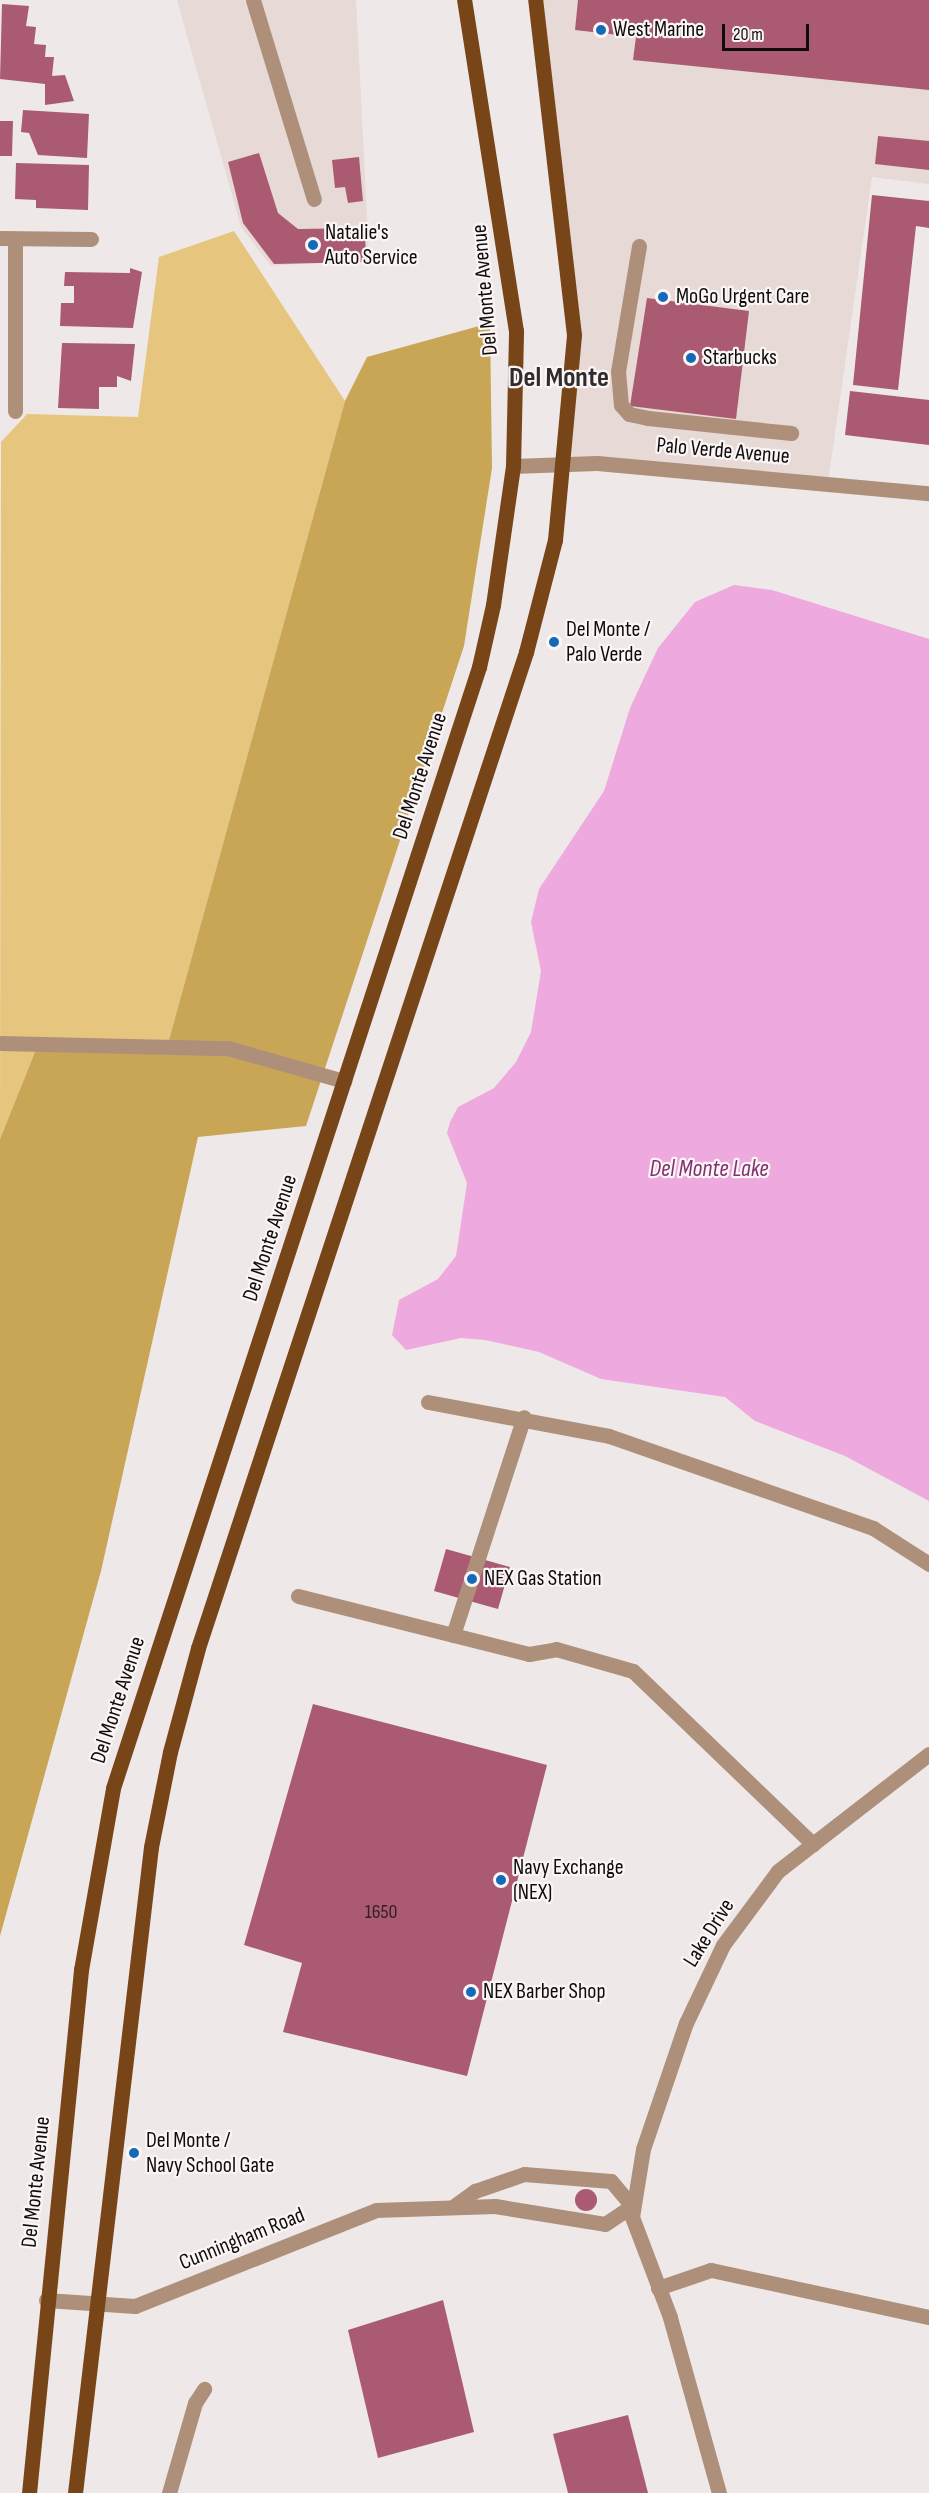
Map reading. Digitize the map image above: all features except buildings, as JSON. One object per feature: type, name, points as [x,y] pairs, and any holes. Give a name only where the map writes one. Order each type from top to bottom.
[{"type":"main road","name":"Del Monte Avenue","points":[[29,2493],[46,2300],[81,1970],[113,1788],[479,667],[513,466],[516,331],[464,0]]},
{"type":"main road","points":[[75,2493],[93,2303],[151,1848],[170,1752],[201,1637],[526,652],[555,540],[564,466],[574,335],[535,0]]},
{"type":"street","points":[[253,0],[314,199]]},
{"type":"street","points":[[15,411],[8,238],[91,238]]},
{"type":"street","points":[[639,246],[618,371],[621,405],[629,414],[648,418],[790,433]]},
{"type":"street","name":"Palo Verde Avenue","points":[[513,466],[564,466],[597,463],[929,493]]},
{"type":"street","points":[[0,1042],[228,1048],[344,1081]]},
{"type":"street","points":[[428,1402],[524,1417],[609,1436],[755,1483],[873,1528],[929,1564]]},
{"type":"street","points":[[453,1635],[524,1417]]},
{"type":"street","points":[[298,1596],[529,1654],[556,1649],[633,1671],[813,1844]]},
{"type":"street","name":"Lake Drive","points":[[632,2206],[643,2149],[686,2024],[712,1965],[778,1871],[929,1754]]},
{"type":"street","points":[[454,2206],[475,2191],[524,2174],[611,2181],[632,2206],[719,2493]]},
{"type":"street","name":"Cunningham Road","points":[[46,2300],[135,2306],[376,2210],[454,2206],[507,2207],[606,2224],[632,2206]]},
{"type":"street","points":[[658,2288],[711,2270],[929,2317]]},
{"type":"street","points":[[169,2493],[195,2403],[204,2389]]},
{"type":"shaded area","points":[[177,0],[356,0],[369,258],[271,266],[241,227]]},
{"type":"shaded area","points":[[535,0],[929,0],[929,184],[872,177],[828,482],[564,466],[574,335]]},
{"type":"shaded area","points":[[234,231],[345,401],[167,1047],[39,1042],[0,1139],[1,442],[27,414],[138,417],[159,257]]},
{"type":"shaded area","points":[[490,323],[492,468],[464,646],[306,1126],[198,1137],[101,1571],[0,1936],[0,1139],[39,1042],[167,1047],[345,401],[367,357]]},
{"type":"water","name":"Del Monte Lake","points":[[734,585],[772,590],[929,639],[929,1501],[845,1456],[755,1421],[725,1397],[601,1379],[539,1352],[485,1340],[461,1338],[406,1350],[392,1335],[399,1300],[438,1279],[456,1256],[467,1183],[447,1133],[450,1122],[458,1107],[494,1088],[516,1062],[531,1032],[541,971],[531,922],[539,889],[604,791],[630,708],[658,648],[695,602]]},
{"type":"place","name":"West Marine","points":[[601,30]]},
{"type":"place","name":"Natalie's Auto Service","points":[[313,245]]},
{"type":"place","name":"MoGo Urgent Care","points":[[663,297]]},
{"type":"place","name":"Starbucks","points":[[691,358]]},
{"type":"place","name":"Del Monte / Palo Verde","points":[[554,642]]},
{"type":"place","name":"NEX Gas Station","points":[[472,1579]]},
{"type":"place","name":"Navy Exchange (NEX)","points":[[501,1880]]},
{"type":"place","name":"NEX Barber Shop","points":[[471,1992]]},
{"type":"place","name":"Del Monte / Navy School Gate","points":[[134,2153]]},
{"type":"district","name":"Del Monte","points":[[559,378]]}]
